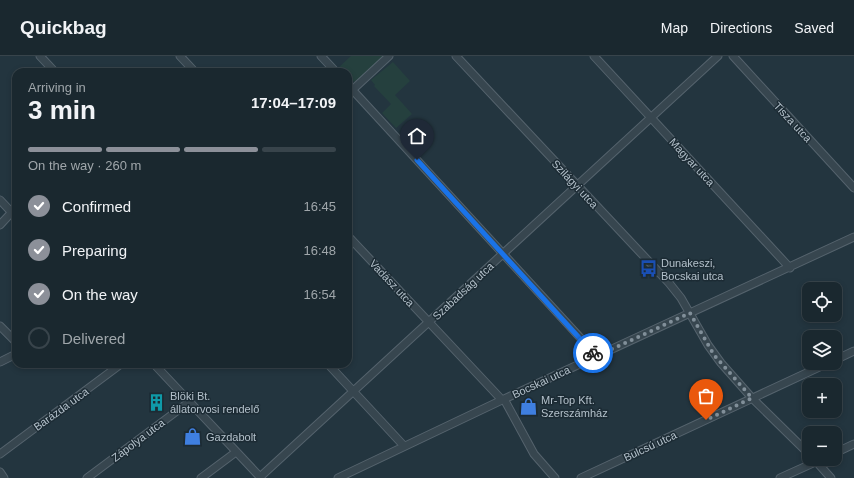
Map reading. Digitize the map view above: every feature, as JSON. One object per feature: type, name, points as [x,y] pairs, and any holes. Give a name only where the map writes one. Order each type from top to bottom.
[{"type":"street","points":[[40,56],[51,68]]},
{"type":"street","points":[[180,56],[191,68]]},
{"type":"street","points":[[321,56],[332,68]]},
{"type":"street","points":[[352,88],[389,56]]},
{"type":"street","name":"Szilágyi utca","points":[[456,56],[576,186],[669,283],[690,313],[714,355],[752,398],[802,447]]},
{"type":"street","name":"Magyar utca","points":[[594,56],[790,268]]},
{"type":"street","name":"Szabadság utca","points":[[260,478],[718,56]]},
{"type":"street","name":"Tisza utca","points":[[733,56],[854,188]]},
{"type":"street","points":[[352,92],[597,356]]},
{"type":"street","points":[[0,200],[12,212]]},
{"type":"street","points":[[0,225],[12,216]]},
{"type":"street","name":"Bocskai utca","points":[[338,478],[503,399],[790,268],[854,237]]},
{"type":"street","name":"Vadász utca","points":[[352,240],[503,399],[534,454],[555,478]]},
{"type":"street","points":[[0,326],[12,338]]},
{"type":"street","points":[[842,357],[854,351]]},
{"type":"street","points":[[0,362],[12,356]]},
{"type":"street","name":"Barázda utca","points":[[0,454],[116,368]]},
{"type":"street","points":[[158,368],[260,478]]},
{"type":"street","points":[[332,368],[404,446]]},
{"type":"street","name":"Bulcsú utca","points":[[581,478],[813,370]]},
{"type":"street","name":"Zápolya utca","points":[[86,478],[189,402]]},
{"type":"street","points":[[842,450],[854,444]]},
{"type":"street","points":[[201,478],[236,452]]},
{"type":"street","points":[[780,478],[805,466]]},
{"type":"street","points":[[822,466],[831,478]]},
{"type":"street","points":[[0,472],[4,478]]},
{"type":"green space","points":[[351,56],[384,56],[356,82],[352,81],[352,68],[338,68]]},
{"type":"green space","points":[[393,62],[410,81],[395,95],[412,114],[396,128],[382,113],[391,104],[374,86],[375,85],[371,80]]},
{"type":"way so far","points":[[593,353],[597,356],[690,313],[714,355],[752,398],[706,420]]},
{"type":"place","name":"Dunakeszi, Bocskai utca","points":[[648,269]]},
{"type":"place","name":"Blöki Bt. állatorvosi rendelő","points":[[157,402]]},
{"type":"place","name":"Mr-Top Kft. Szerszámház","points":[[528,406]]},
{"type":"place","name":"Gazdabolt","points":[[193,437]]},
{"type":"route","points":[[417,160],[593,353]]}]
